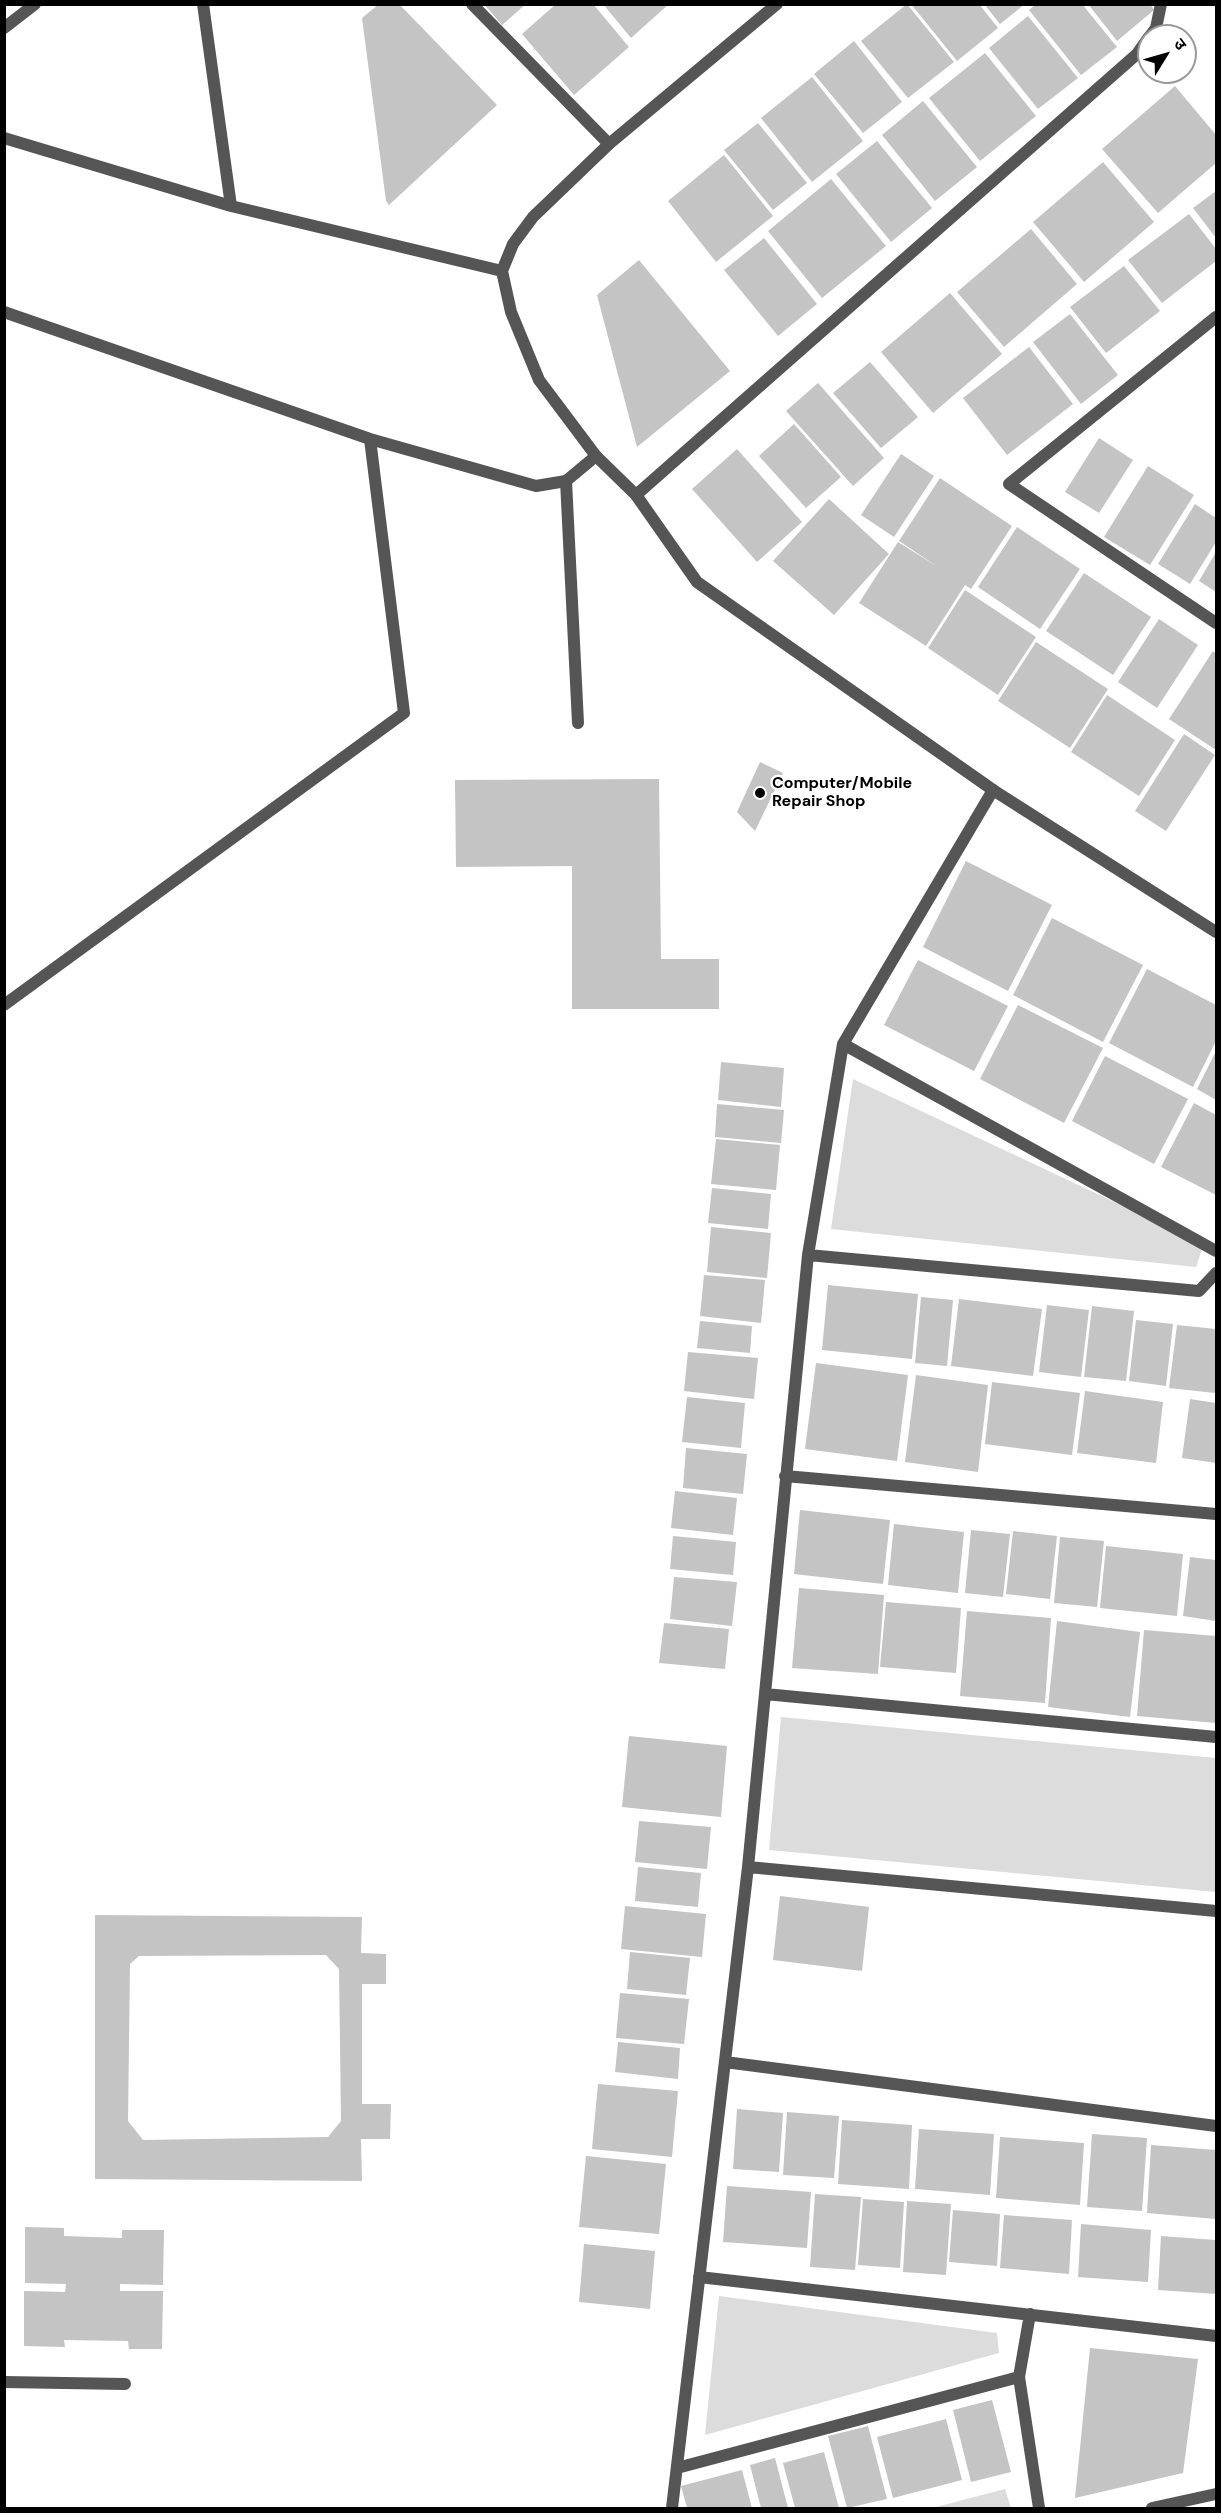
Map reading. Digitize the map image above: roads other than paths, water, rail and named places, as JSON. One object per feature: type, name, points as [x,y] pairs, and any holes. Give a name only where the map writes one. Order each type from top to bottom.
[{"type":"street","points":[[4,28],[35,4]]},
{"type":"street","points":[[202,4],[231,206]]},
{"type":"street","points":[[472,4],[609,144]]},
{"type":"street","points":[[777,4],[609,144],[533,217],[513,244],[502,271],[511,312],[539,380],[596,456],[636,495],[697,582],[993,790],[1216,932]]},
{"type":"street","points":[[1157,24],[1161,4]]},
{"type":"street","points":[[636,495],[1137,54]]},
{"type":"street","points":[[4,138],[231,206],[502,271]]},
{"type":"street","points":[[4,312],[370,440],[536,486],[566,481],[596,456]]},
{"type":"street","points":[[1216,317],[1009,484],[1216,623]]},
{"type":"street","points":[[4,1005],[404,713],[370,440]]},
{"type":"street","points":[[566,481],[578,723]]},
{"type":"street","points":[[672,2508],[748,1867],[808,1255],[843,1044],[993,790]]},
{"type":"street","points":[[843,1044],[1216,1251]]},
{"type":"street","points":[[808,1255],[1199,1291],[1216,1273]]},
{"type":"street","points":[[785,1476],[1216,1514]]},
{"type":"street","points":[[765,1694],[1216,1737]]},
{"type":"street","points":[[748,1867],[1216,1911]]},
{"type":"street","points":[[725,2062],[1216,2126]]},
{"type":"street","points":[[699,2277],[1216,2336]]},
{"type":"street","points":[[1030,2314],[1019,2377],[1039,2508]]},
{"type":"street","points":[[677,2468],[1019,2377]]},
{"type":"street","points":[[4,2382],[125,2384]]},
{"type":"street","points":[[1152,2508],[1216,2494]]},
{"type":"place","name":"Computer/Mobile Repair Shop","points":[[760,793]]}]
